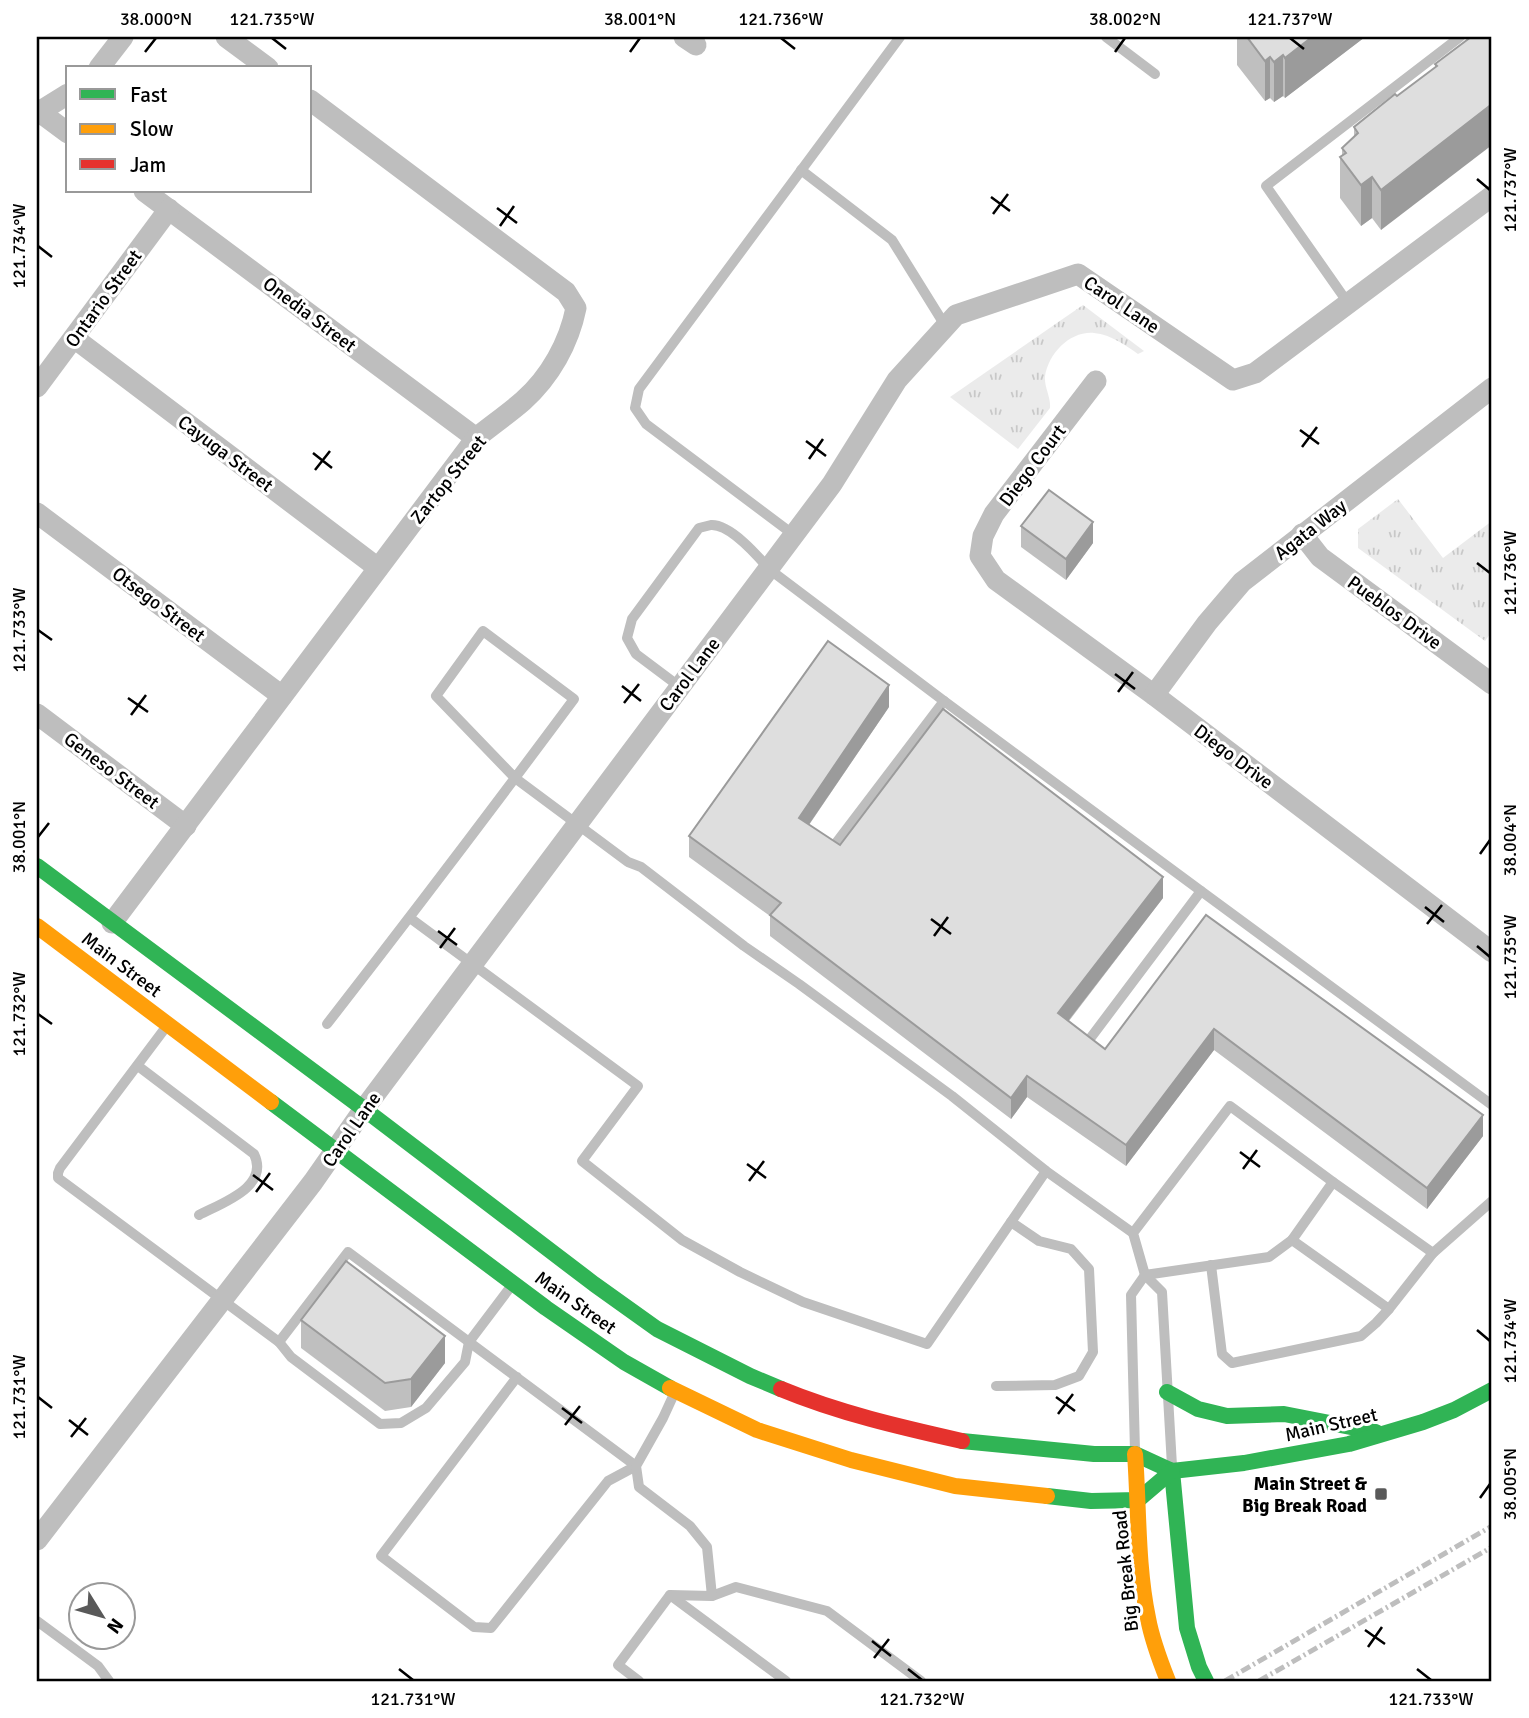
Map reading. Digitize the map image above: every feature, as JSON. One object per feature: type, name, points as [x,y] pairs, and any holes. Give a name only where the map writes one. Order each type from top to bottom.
[{"type":"main road","name":"Main Street","points":[[37,866],[657,1329],[750,1376],[812,1402],[881,1423],[965,1442],[1094,1454],[1135,1454],[1172,1471],[1244,1464],[1349,1444],[1423,1422],[1454,1410],[1492,1390]]},
{"type":"main road","name":"Main Street","points":[[37,926],[513,1283],[624,1362],[675,1391],[757,1430],[851,1460],[955,1486],[1091,1501],[1138,1500]]},
{"type":"main road","points":[[1167,1392],[1198,1409],[1227,1416],[1284,1414],[1385,1433]]},
{"type":"main road","name":"Big Break Road","points":[[1135,1454],[1140,1556],[1147,1611],[1168,1681]]},
{"type":"main road","points":[[1138,1500],[1172,1471]]},
{"type":"main road","points":[[1172,1471],[1187,1628],[1206,1681]]},
{"type":"street","points":[[101,66],[123,37]]},
{"type":"street","points":[[226,37],[265,66]]},
{"type":"street","points":[[66,95],[38,112],[66,132]]},
{"type":"street","name":"Zartop Street","points":[[112,923],[476,438],[525,400],[550,371],[572,328],[576,308],[566,292],[312,102]]},
{"type":"street","name":"Onedia Street","points":[[145,192],[476,438]]},
{"type":"street","name":"Carol Lane","points":[[37,1540],[223,1300],[769,569],[832,484],[897,380],[956,315],[1078,274],[1233,380],[1255,373],[1492,196]]},
{"type":"street","name":"Ontario Street","points":[[37,387],[169,209]]},
{"type":"street","name":"Cayuga Street","points":[[74,338],[378,568]]},
{"type":"street","name":"Diego Court","points":[[980,556],[983,536],[994,514],[1096,381]]},
{"type":"street","name":"Agata Way","points":[[1154,695],[1242,582],[1492,388]]},
{"type":"street","name":"Otsego Street","points":[[37,513],[282,696]]},
{"type":"street","name":"Pueblos Drive","points":[[1302,534],[1320,557],[1492,684]]},
{"type":"street","name":"Diego Drive","points":[[980,556],[996,580],[1154,695],[1492,952]]},
{"type":"street","name":"Geneso Street","points":[[37,714],[186,826]]},
{"type":"lane","points":[[794,535],[646,424],[635,408],[639,389],[901,37]]},
{"type":"lane","points":[[1106,37],[1155,74]]},
{"type":"lane","points":[[1348,303],[1266,186],[1460,37]]},
{"type":"lane","points":[[801,170],[892,240],[946,327]]},
{"type":"lane","points":[[680,687],[636,654],[627,638],[632,619],[699,528],[713,525],[728,531],[750,547],[769,569],[944,701],[1492,1105]]},
{"type":"lane","points":[[327,1024],[410,918],[515,778],[575,699],[484,631],[436,696],[515,778],[953,1096],[1046,1171],[1133,1233],[1145,1275],[1163,1292],[1172,1471]]},
{"type":"lane","points":[[833,847],[944,701]]},
{"type":"lane","points":[[1089,1040],[1201,891]]},
{"type":"lane","points":[[410,918],[638,1086],[582,1161],[682,1240],[803,1302],[927,1344],[1046,1171]]},
{"type":"lane","points":[[168,1025],[60,1168],[58,1178],[279,1342],[291,1357],[380,1424],[401,1423],[426,1408],[466,1362],[469,1342],[513,1283]]},
{"type":"lane","points":[[138,1066],[254,1154],[258,1163],[253,1182],[243,1192],[199,1215]]},
{"type":"lane","points":[[1133,1233],[1230,1106],[1433,1253]]},
{"type":"lane","points":[[1135,1454],[1131,1295],[1145,1275],[1269,1257],[1292,1240],[1333,1182]]},
{"type":"lane","points":[[1211,1265],[1222,1354],[1232,1363],[1361,1336],[1389,1309],[1433,1253],[1492,1200]]},
{"type":"lane","points":[[996,1386],[1055,1385],[1079,1376],[1093,1352],[1089,1269],[1071,1249],[1039,1241],[1012,1222]]},
{"type":"lane","points":[[1292,1240],[1389,1309]]},
{"type":"lane","points":[[279,1342],[348,1252],[636,1466],[639,1487],[690,1526],[707,1547],[712,1597]]},
{"type":"lane","points":[[517,1377],[381,1556],[474,1627],[491,1628],[608,1481],[636,1466],[675,1391]]},
{"type":"lane","points":[[670,1595],[712,1597],[736,1587],[827,1611],[921,1681]]},
{"type":"lane","points":[[639,1681],[618,1665],[670,1595]]},
{"type":"lane","points":[[670,1595],[786,1681]]},
{"type":"lane","points":[[37,1621],[98,1666],[109,1681]]},
{"type":"green space","points":[[1083,305],[1144,351],[1138,354],[1112,338],[1094,333],[1077,336],[1062,345],[1051,359],[1045,376],[1050,408],[1018,449],[950,397]]},
{"type":"green space","points":[[1398,499],[1443,558],[1492,521],[1492,631],[1485,641],[1358,548],[1358,529]]},
{"type":"building","points":[[1247,37],[1312,37],[1285,58],[1283,55],[1274,62],[1270,57],[1265,61]]},
{"type":"building","points":[[1471,37],[1492,37],[1492,104],[1381,190],[1372,177],[1361,185],[1340,157],[1346,153],[1342,148],[1358,133],[1354,127],[1395,94],[1397,96],[1437,66],[1435,64]]},
{"type":"building","points":[[1049,490],[1093,522],[1066,559],[1021,526]]},
{"type":"building","points":[[828,641],[889,685],[799,818],[840,845],[943,709],[1163,877],[1058,1013],[1105,1049],[1206,915],[1483,1115],[1427,1188],[1214,1029],[1126,1145],[1027,1076],[1011,1098],[770,915],[781,903],[689,836]]},
{"type":"building","points":[[346,1261],[445,1336],[411,1379],[385,1383],[301,1320]]},
{"type":"railway","points":[[1225,1681],[1492,1526]]},
{"type":"railway","points":[[1259,1681],[1492,1547]]},
{"type":"traffic: fast","points":[[37,866],[657,1329],[781,1389]]},
{"type":"traffic: fast","points":[[271,1102],[546,1308],[624,1362],[670,1388]]},
{"type":"traffic: fast","points":[[962,1441],[1094,1454],[1135,1454],[1172,1471],[1244,1463],[1349,1444],[1423,1422],[1454,1410],[1492,1390]]},
{"type":"traffic: fast","points":[[1167,1392],[1198,1409],[1227,1416],[1284,1414],[1376,1432]]},
{"type":"traffic: fast","points":[[1172,1471],[1187,1628],[1206,1681]]},
{"type":"traffic: fast","points":[[1047,1496],[1091,1501],[1138,1500],[1172,1471]]},
{"type":"traffic: slow","points":[[37,926],[271,1102]]},
{"type":"traffic: slow","points":[[670,1388],[757,1430],[851,1460],[955,1486],[1047,1496]]},
{"type":"traffic: slow","points":[[1135,1454],[1144,1598],[1152,1634],[1168,1681]]},
{"type":"traffic: jam","points":[[781,1389],[847,1412],[962,1441]]},
{"type":"place","name":"Main Street & Big Break Road","points":[[1381,1494]]}]
